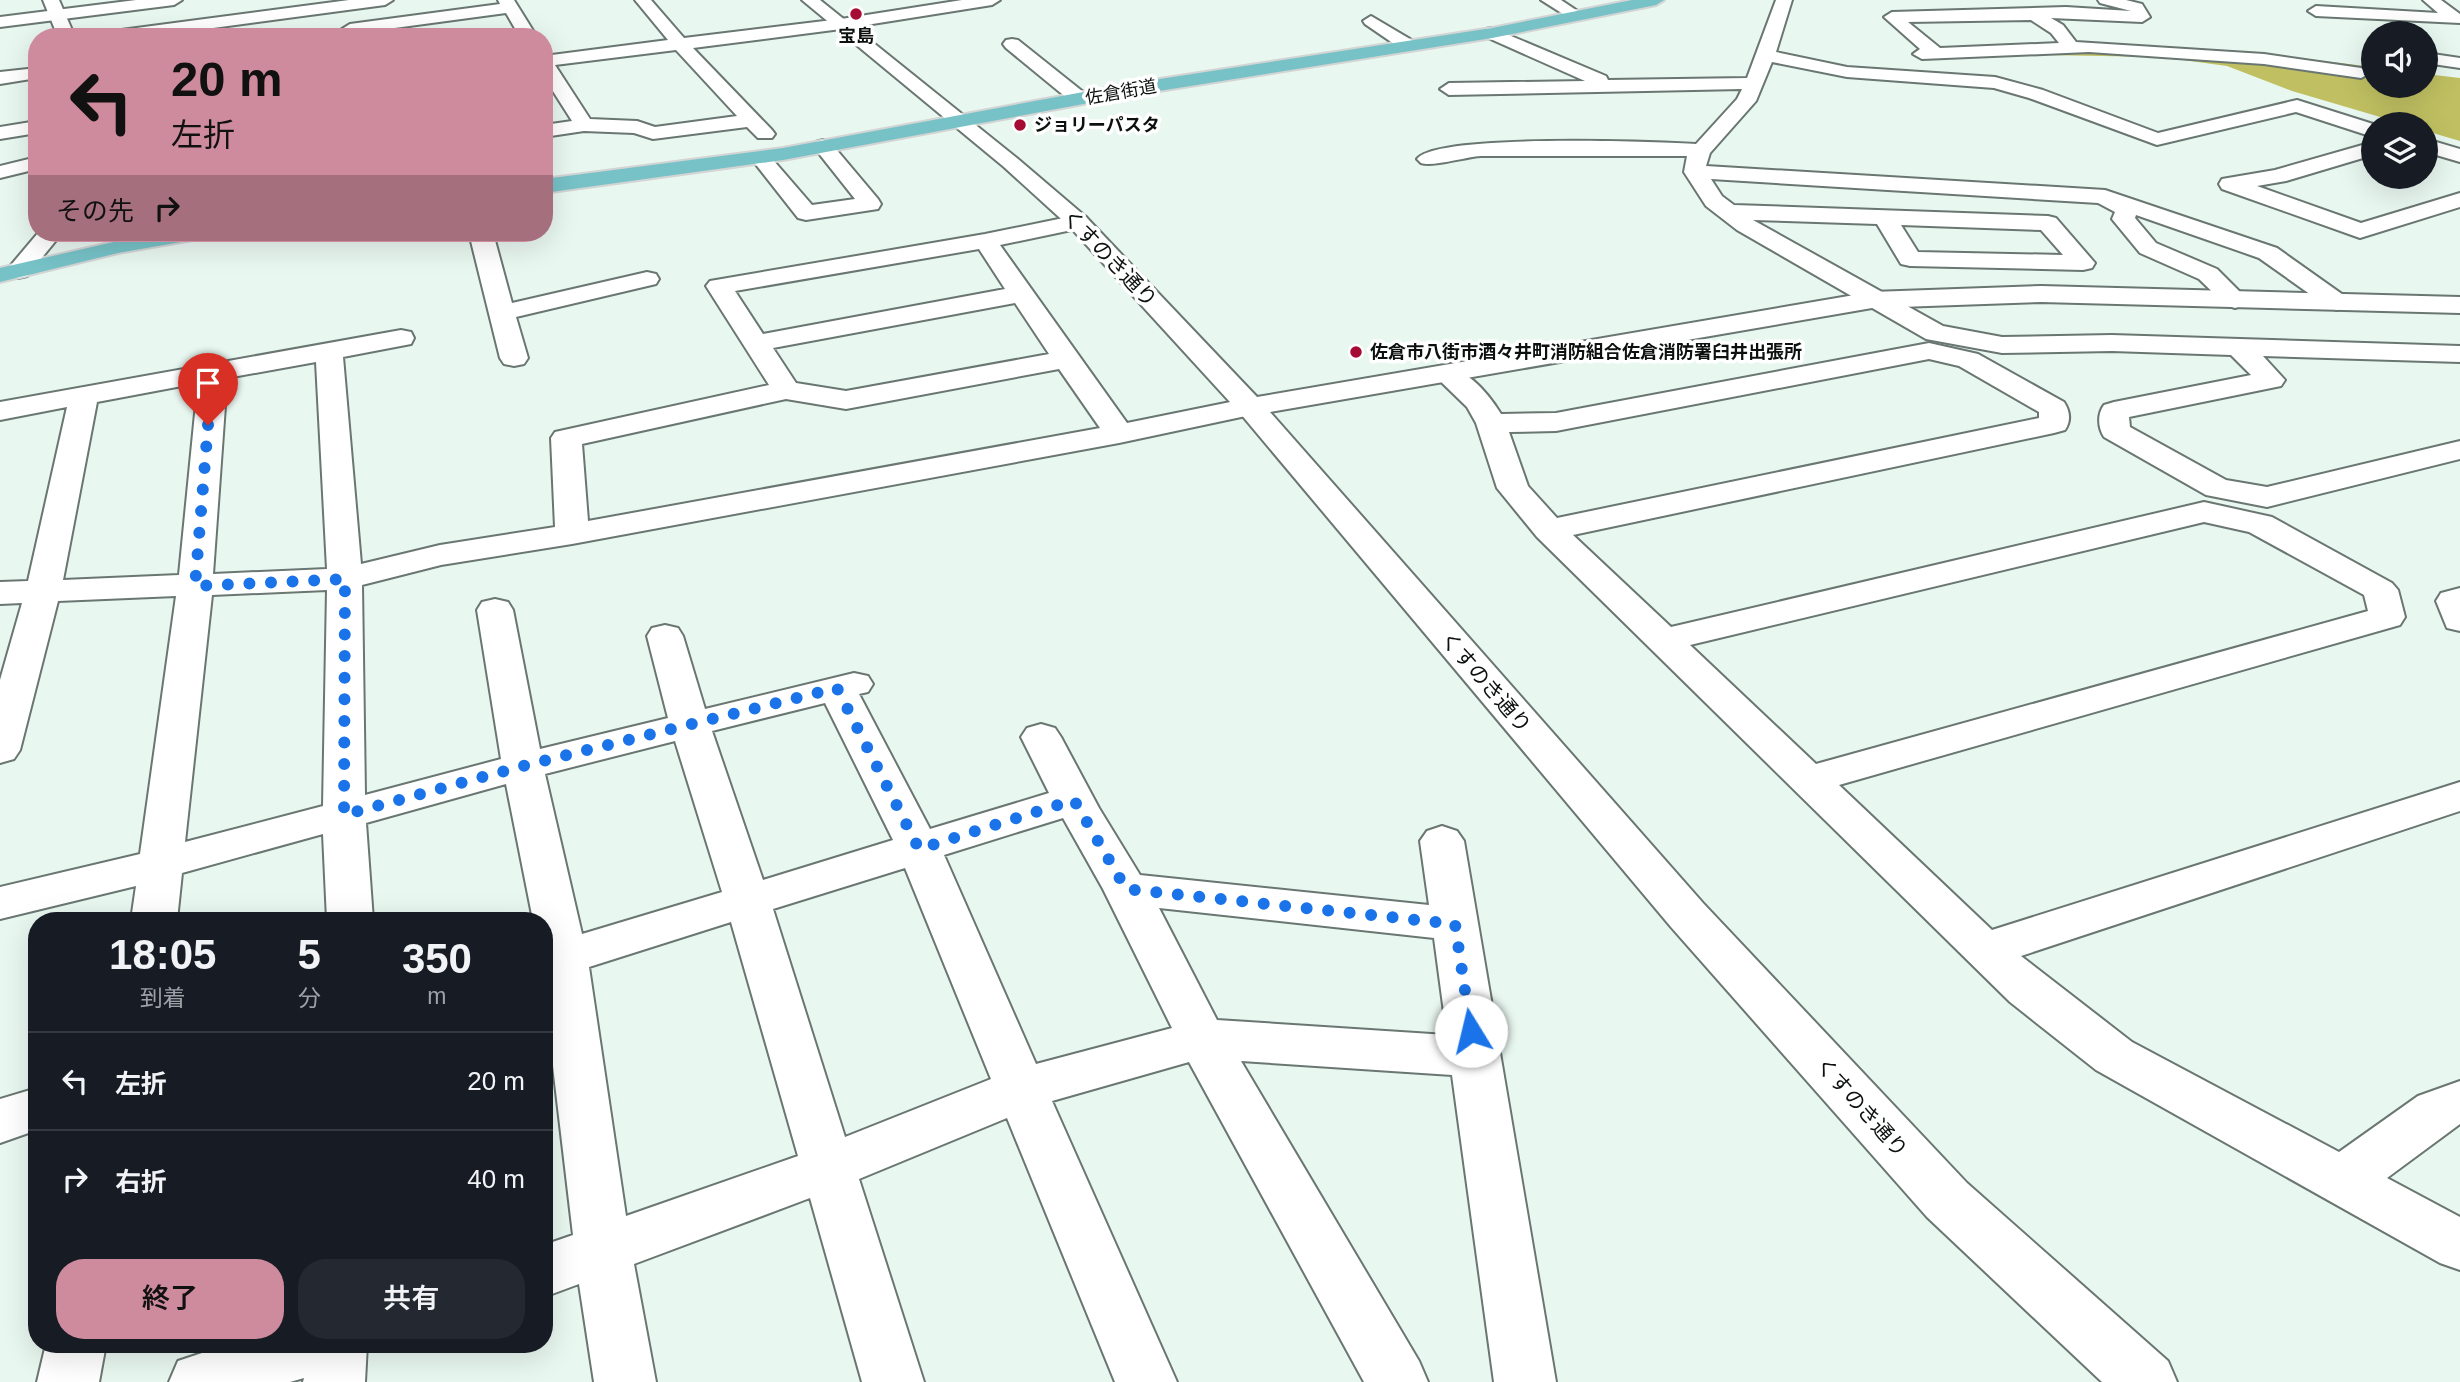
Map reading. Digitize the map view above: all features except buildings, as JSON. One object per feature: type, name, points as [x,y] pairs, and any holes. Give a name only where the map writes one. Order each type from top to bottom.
[{"type":"main road","name":"佐倉街道","points":[[553,185],[760,158],[1080,99],[1492,33],[1577,16],[1621,3],[1656,0]]},
{"type":"main road","points":[[9,273],[145,242]]},
{"type":"street","points":[[0,22],[54,7],[174,0]]},
{"type":"street","points":[[174,28],[385,0]]},
{"type":"street","points":[[643,0],[680,44],[783,154]]},
{"type":"street","name":"くすのき通り","points":[[810,0],[960,121],[1078,222],[1250,407],[1687,915],[1947,1200],[2146,1382]]},
{"type":"street","points":[[1549,0],[1577,16]]},
{"type":"street","points":[[1698,161],[1746,101],[1766,55],[1784,0]]},
{"type":"street","points":[[1927,0],[1949,16]]},
{"type":"street","points":[[1937,54],[1892,17],[2067,12],[2142,17],[2136,7],[2106,0]]},
{"type":"street","points":[[2310,6],[2457,19],[2431,0]]},
{"type":"street","points":[[553,60],[841,24],[983,1]]},
{"type":"street","points":[[355,28],[508,4],[523,28]]},
{"type":"street","points":[[2310,6],[2328,29]]},
{"type":"street","points":[[54,7],[63,28]]},
{"type":"street","points":[[2034,15],[2057,29],[2070,46]]},
{"type":"street","points":[[1371,20],[1409,46]]},
{"type":"street","points":[[1492,33],[1611,85]]},
{"type":"street","points":[[1012,44],[1080,99]]},
{"type":"street","points":[[1911,54],[2070,46],[2264,59],[2361,73]]},
{"type":"street","points":[[2264,59],[2255,48],[2334,51]]},
{"type":"street","points":[[1766,55],[1858,54]]},
{"type":"street","points":[[1766,55],[1847,72],[1995,83],[2036,94],[2157,139],[2297,106],[2361,127]]},
{"type":"street","points":[[2438,59],[2460,62]]},
{"type":"street","points":[[0,78],[28,74]]},
{"type":"street","points":[[553,75],[584,125]]},
{"type":"street","points":[[1449,89],[1754,83]]},
{"type":"street","points":[[553,130],[584,125],[637,127],[653,133],[753,120]]},
{"type":"street","points":[[0,133],[28,128]]},
{"type":"street","points":[[760,158],[806,214],[870,204],[823,146]]},
{"type":"street","points":[[1428,159],[1439,155],[1545,148],[2104,197],[2268,253],[2337,302]]},
{"type":"street","points":[[2438,149],[2460,156]]},
{"type":"street","points":[[2361,152],[2278,176],[2230,184],[2360,231],[2460,200]]},
{"type":"street","points":[[1698,161],[1714,201],[1745,225],[1872,300],[1935,333],[2003,345],[2112,342],[2460,354]]},
{"type":"street","points":[[0,172],[28,165]]},
{"type":"street","points":[[2020,174],[2039,193]]},
{"type":"street","points":[[2104,197],[2128,210],[2123,219],[2148,248],[2208,274],[2235,300]]},
{"type":"street","points":[[1728,212],[1884,216],[2048,223],[2083,263],[1910,259],[1884,216]]},
{"type":"street","points":[[786,390],[719,286],[985,241],[1078,222]]},
{"type":"street","points":[[985,241],[1119,434]]},
{"type":"street","points":[[9,273],[41,242]]},
{"type":"street","points":[[483,242],[513,358]]},
{"type":"street","points":[[502,313],[647,279]]},
{"type":"street","points":[[756,343],[1021,294]]},
{"type":"street","points":[[0,593],[345,579],[440,555],[572,534],[1119,434],[1250,407],[1872,300],[2041,294],[2460,305]]},
{"type":"street","points":[[0,411],[401,338]]},
{"type":"street","points":[[2239,347],[2271,380],[2114,411],[2115,430],[2217,488],[2267,497],[2460,450]]},
{"type":"street","points":[[330,351],[345,579],[344,815],[350,912]]},
{"type":"street","points":[[1491,423],[1556,422],[1929,351],[1968,360],[2054,408],[2054,424],[1549,530]]},
{"type":"street","points":[[572,534],[566,438],[786,390],[846,400],[1066,359]]},
{"type":"street","points":[[155,912],[195,586],[213,372]]},
{"type":"street","points":[[1448,375],[1479,402],[1491,423],[1513,488],[1549,530],[2027,989],[2114,1056],[2460,1245]]},
{"type":"street","points":[[0,750],[43,592],[84,397]]},
{"type":"street","points":[[1664,640],[2204,512],[2260,524],[2380,590],[2387,617],[1808,780]]},
{"type":"street","points":[[2460,599],[2454,601],[2460,620]]},
{"type":"street","points":[[495,610],[546,912]]},
{"type":"street","points":[[665,636],[893,1382]]},
{"type":"street","points":[[0,903],[161,863],[523,766],[846,686],[919,849],[1146,1382]]},
{"type":"street","points":[[1041,737],[1126,889],[1202,1039],[1397,1382]]},
{"type":"street","points":[[1984,950],[2460,796]]},
{"type":"street","points":[[625,1382],[554,960],[1074,800]]},
{"type":"street","points":[[1442,841],[1525,1382]]},
{"type":"street","points":[[1126,889],[1455,924]]},
{"type":"street","points":[[553,1267],[828,1168],[1022,1089],[1202,1039],[1476,1057]]},
{"type":"street","points":[[2342,1181],[2436,1111],[2460,1102]]},
{"type":"street","points":[[0,1121],[28,1112]]},
{"type":"street","points":[[68,1382],[74,1353]]},
{"type":"street","points":[[200,1382],[292,1353]]},
{"type":"street","points":[[334,1382],[336,1353]]},
{"type":"shaded area","points":[[2106,44],[2276,55],[2361,66],[2361,98],[2438,98],[2438,75],[2460,78],[2460,141],[2438,135],[2438,112],[2363,112],[2292,91],[2227,66],[2160,57],[2041,55],[2039,45]]},
{"type":"place","name":"宝島","points":[[856,14]]},
{"type":"place","name":"ジョリーパスタ","points":[[1020,125]]},
{"type":"place","name":"佐倉市八街市酒々井町消防組合佐倉消防署臼井出張所","points":[[1356,352]]},
{"type":"route","points":[[208,425],[195,586],[345,579],[344,815],[523,766],[837,688],[919,849],[1074,800],[1126,889],[1455,924],[1471,1031]]}]
